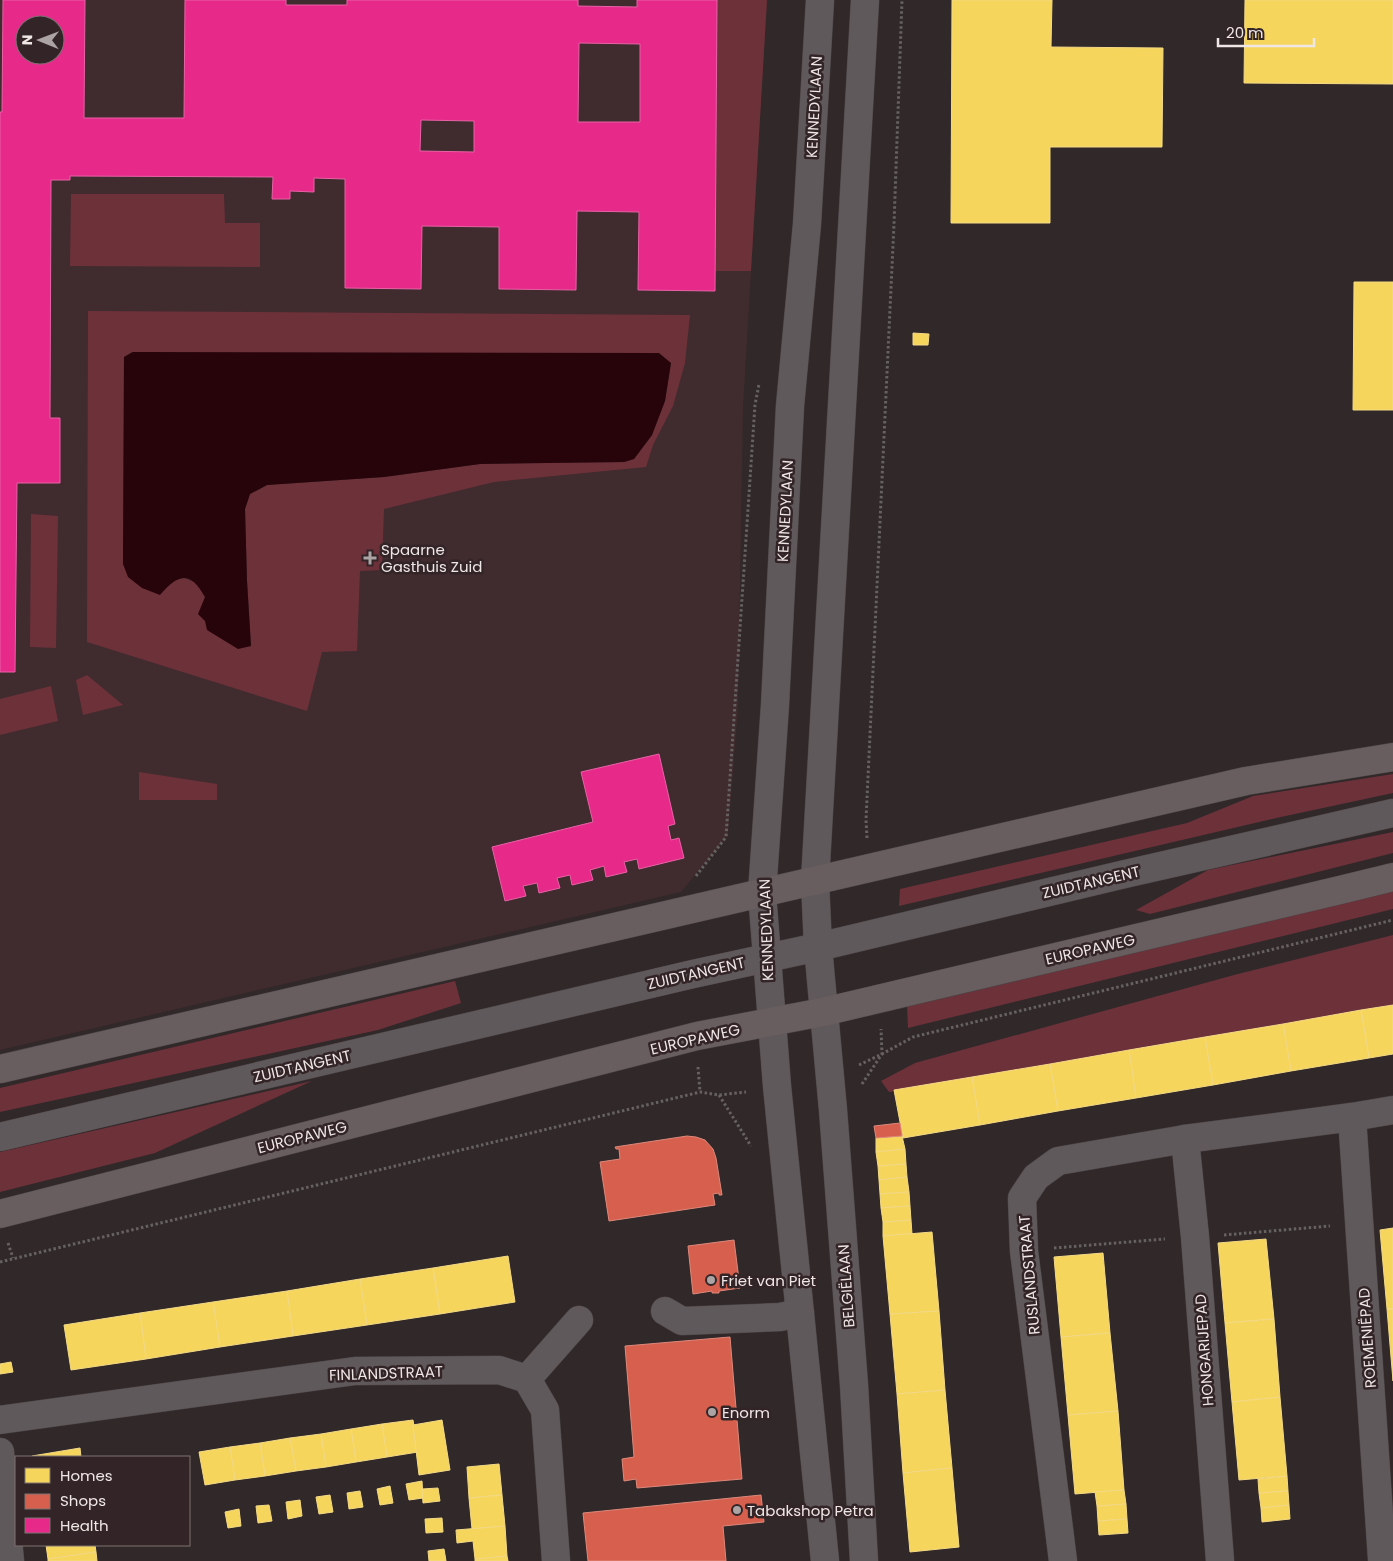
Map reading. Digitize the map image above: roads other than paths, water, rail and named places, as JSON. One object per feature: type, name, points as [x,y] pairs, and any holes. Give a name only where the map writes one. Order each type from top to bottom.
[{"type":"main road","points":[[0,1069],[1246,781],[1393,757]]},
{"type":"main road","name":"EUROPAWEG","points":[[0,1214],[697,1036],[823,1012],[1393,877]]},
{"type":"street","name":"KENNEDYLAAN","points":[[771,1023],[762,894],[775,705],[790,406],[807,224],[820,0]]},
{"type":"street","points":[[823,1012],[818,947],[816,881],[865,0]]},
{"type":"street","name":"ZUIDTANGENT","points":[[0,1137],[1115,876],[1393,813]]},
{"type":"street","name":"BELGIËLAAN","points":[[823,1012],[830,1072],[851,1348],[864,1561]]},
{"type":"street","points":[[771,1023],[826,1561]]},
{"type":"street","name":"RUSLANDSTRAAT","points":[[1063,1561],[1024,1251],[1022,1198],[1036,1177],[1058,1161],[1185,1140],[1393,1110]]},
{"type":"street","name":"ROEMENIËPAD","points":[[1352,1117],[1379,1560]]},
{"type":"street","name":"HONGARIJEPAD","points":[[1185,1140],[1195,1237],[1220,1561]]},
{"type":"street","points":[[665,1310],[682,1321],[780,1317],[800,1313]]},
{"type":"street","points":[[556,1561],[545,1410],[527,1379],[579,1320]]},
{"type":"street","name":"FINLANDSTRAAT","points":[[0,1420],[354,1371],[499,1370],[527,1379]]},
{"type":"street","points":[[0,1452],[4,1528],[10,1561]]},
{"type":"place","name":"Spaarne Gasthuis Zuid","points":[[370,558]]},
{"type":"place","name":"Friet van Piet","points":[[711,1280]]},
{"type":"place","name":"Enorm","points":[[712,1412]]},
{"type":"place","name":"Tabakshop Petra","points":[[737,1510]]}]
